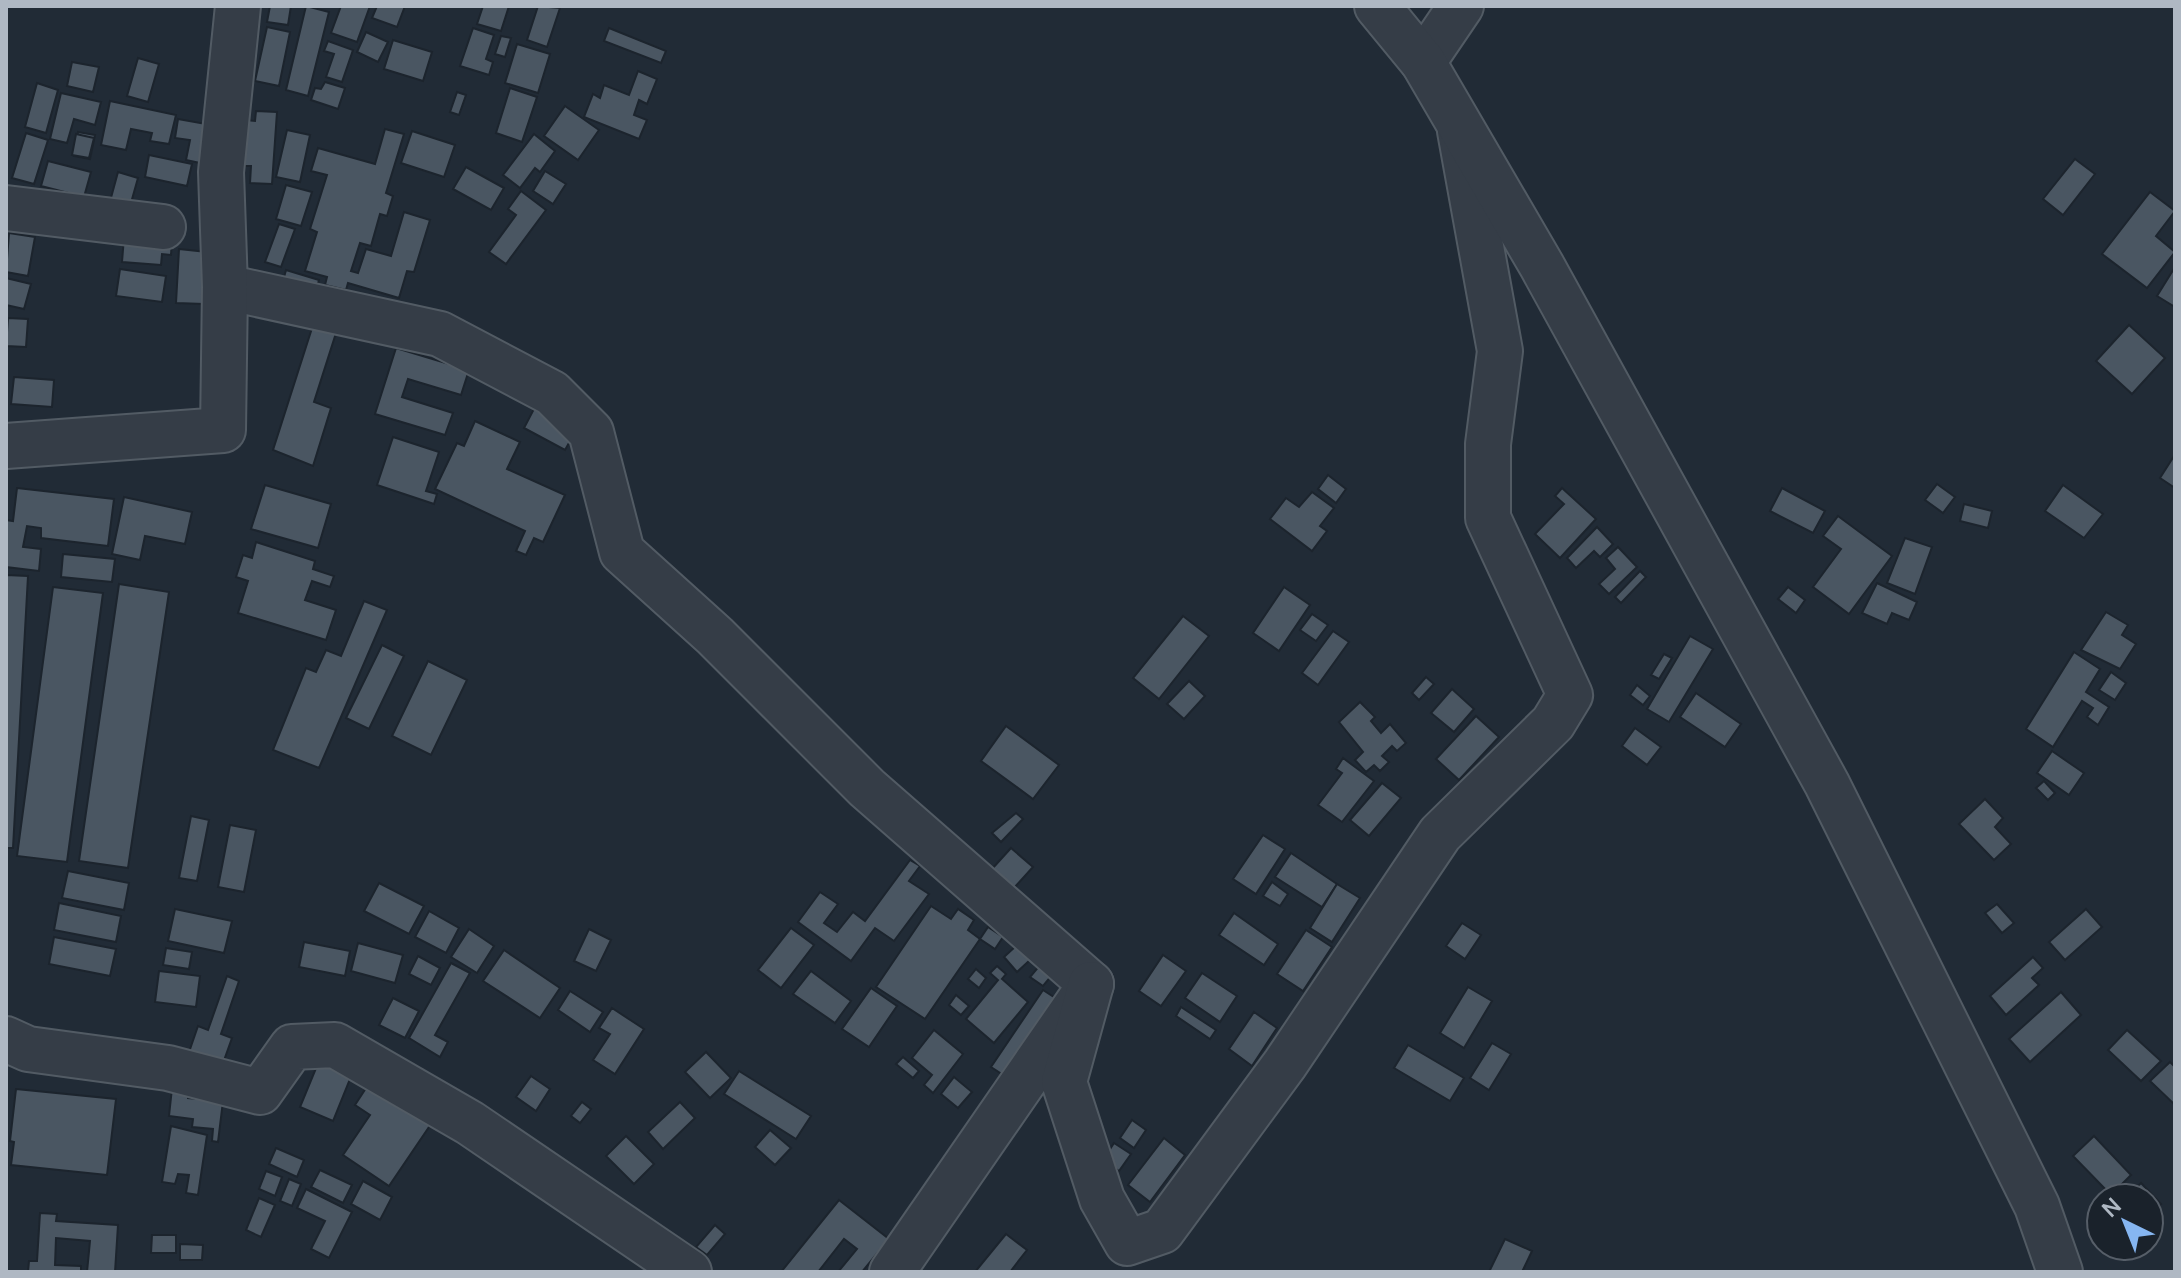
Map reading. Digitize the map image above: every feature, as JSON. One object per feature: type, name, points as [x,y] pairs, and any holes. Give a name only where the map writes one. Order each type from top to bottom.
[{"type":"street","points":[[6,446],[223,430],[225,287],[221,172],[238,6]]},
{"type":"street","points":[[1377,6],[1423,62],[1542,266],[1827,784],[2037,1206],[2060,1272]]},
{"type":"street","points":[[1423,62],[1461,6]]},
{"type":"street","points":[[1091,984],[1064,1082],[1102,1199],[1127,1243],[1162,1231],[1285,1064],[1440,834],[1553,723],[1570,695],[1488,518],[1488,444],[1500,351],[1459,123]]},
{"type":"street","points":[[6,208],[163,227]]},
{"type":"street","points":[[225,287],[440,334],[552,393],[591,432],[622,552],[715,636],[867,788],[1091,984]]},
{"type":"street","points":[[892,1272],[1091,984]]},
{"type":"street","points":[[6,1039],[28,1049],[168,1068],[260,1092],[292,1047],[335,1045],[470,1123],[689,1272]]},
{"type":"building","points":[[270,6],[291,6],[288,25],[267,22]]},
{"type":"building","points":[[306,6],[329,12],[308,96],[286,90]]},
{"type":"building","points":[[341,6],[370,6],[357,42],[331,33]]},
{"type":"building","points":[[377,6],[405,6],[397,27],[372,18]]},
{"type":"building","points":[[483,6],[509,6],[501,31],[477,24]]},
{"type":"building","points":[[538,6],[560,8],[547,47],[527,40]]},
{"type":"building","points":[[267,27],[290,32],[279,86],[255,81]]},
{"type":"building","points":[[473,28],[494,35],[486,59],[493,62],[489,75],[460,66]]},
{"type":"building","points":[[609,28],[666,51],[661,63],[604,41]]},
{"type":"building","points":[[366,32],[388,42],[378,62],[357,52]]},
{"type":"building","points":[[501,36],[511,38],[505,57],[495,54]]},
{"type":"building","points":[[393,40],[432,52],[423,81],[384,69]]},
{"type":"building","points":[[328,41],[353,50],[342,82],[326,77],[334,54],[324,51]]},
{"type":"building","points":[[517,44],[550,54],[538,93],[505,83]]},
{"type":"building","points":[[138,58],[159,64],[148,102],[127,96]]},
{"type":"building","points":[[72,62],[99,67],[93,92],[67,86]]},
{"type":"building","points":[[638,71],[657,79],[647,104],[639,100],[634,115],[647,120],[639,139],[584,117],[593,94],[600,98],[604,85],[629,95]]},
{"type":"building","points":[[325,82],[345,88],[338,109],[311,100],[315,88],[321,89]]},
{"type":"building","points":[[37,83],[58,90],[46,133],[25,127]]},
{"type":"building","points":[[510,88],[537,97],[522,142],[496,133]]},
{"type":"building","points":[[457,92],[466,95],[459,115],[450,112]]},
{"type":"building","points":[[61,93],[101,102],[95,125],[74,119],[67,143],[50,139]]},
{"type":"building","points":[[110,101],[176,115],[169,144],[150,141],[152,133],[131,129],[126,150],[101,145]]},
{"type":"building","points":[[565,106],[599,130],[578,160],[544,136]]},
{"type":"building","points":[[256,111],[277,112],[272,184],[250,183],[251,166],[241,166],[245,120],[255,121]]},
{"type":"building","points":[[178,119],[206,124],[200,163],[186,160],[190,140],[175,138]]},
{"type":"building","points":[[385,129],[404,134],[386,193],[393,196],[387,216],[380,214],[371,246],[360,243],[351,271],[358,273],[366,249],[391,256],[404,212],[430,220],[414,272],[407,271],[399,298],[348,283],[346,290],[325,285],[327,277],[305,271],[317,232],[310,229],[327,175],[311,171],[318,148],[375,164]]},
{"type":"building","points":[[287,130],[310,135],[300,182],[276,177]]},
{"type":"building","points":[[412,131],[455,145],[444,177],[401,163]]},
{"type":"building","points":[[78,132],[95,135],[90,159],[74,156]]},
{"type":"building","points":[[26,133],[48,140],[34,184],[12,178]]},
{"type":"building","points":[[76,134],[94,138],[89,158],[72,155]]},
{"type":"building","points":[[534,134],[555,151],[540,172],[535,168],[520,188],[503,175]]},
{"type":"building","points":[[149,155],[192,164],[187,186],[145,177]]},
{"type":"building","points":[[2075,159],[2095,174],[2063,215],[2043,199]]},
{"type":"building","points":[[48,161],[91,172],[84,197],[41,186]]},
{"type":"building","points":[[466,167],[504,188],[491,210],[453,189]]},
{"type":"building","points":[[545,171],[566,184],[553,204],[533,191]]},
{"type":"building","points":[[118,172],[138,178],[129,210],[109,205]]},
{"type":"building","points":[[286,185],[312,192],[301,226],[276,219]]},
{"type":"building","points":[[521,191],[546,210],[506,264],[489,252],[516,215],[508,209]]},
{"type":"building","points":[[2150,192],[2175,211],[2156,236],[2175,252],[2147,288],[2102,254]]},
{"type":"building","points":[[279,224],[295,229],[281,267],[265,262]]},
{"type":"building","points":[[9,233],[35,237],[28,276],[6,272]]},
{"type":"building","points":[[124,237],[172,240],[171,255],[162,254],[161,265],[122,262]]},
{"type":"building","points":[[179,249],[207,252],[204,304],[176,303]]},
{"type":"building","points":[[2175,267],[2175,307],[2157,296]]},
{"type":"building","points":[[120,269],[166,276],[162,302],[116,296]]},
{"type":"building","points":[[286,270],[319,280],[316,291],[283,281]]},
{"type":"building","points":[[6,278],[31,284],[24,309],[6,305]]},
{"type":"building","points":[[8,318],[28,319],[26,347],[6,346]]},
{"type":"building","points":[[313,325],[336,333],[314,402],[331,408],[313,466],[273,450]]},
{"type":"building","points":[[2129,325],[2165,358],[2132,394],[2096,361]]},
{"type":"building","points":[[396,348],[469,370],[461,395],[408,379],[402,397],[453,413],[445,435],[375,414]]},
{"type":"building","points":[[14,377],[54,380],[52,407],[11,404]]},
{"type":"building","points":[[536,405],[578,427],[565,450],[524,428]]},
{"type":"building","points":[[475,421],[520,442],[507,469],[565,495],[543,542],[534,538],[526,555],[516,551],[525,531],[435,489],[457,443],[464,446]]},
{"type":"building","points":[[393,437],[439,452],[426,491],[437,494],[434,504],[377,485]]},
{"type":"building","points":[[2175,456],[2175,488],[2160,478]]},
{"type":"building","points":[[1328,475],[1346,489],[1336,503],[1318,489]]},
{"type":"building","points":[[1937,484],[1955,497],[1943,513],[1925,500]]},
{"type":"building","points":[[265,485],[331,504],[318,548],[251,529]]},
{"type":"building","points":[[2063,485],[2103,514],[2084,538],[2045,511]]},
{"type":"building","points":[[17,488],[114,499],[108,546],[41,538],[41,528],[27,526],[23,547],[41,549],[39,571],[6,567],[6,520],[13,521]]},
{"type":"building","points":[[1562,488],[1596,519],[1560,558],[1535,534],[1564,504],[1555,496]]},
{"type":"building","points":[[1782,488],[1825,511],[1813,533],[1770,511]]},
{"type":"building","points":[[1312,492],[1334,508],[1320,526],[1327,531],[1312,551],[1270,519],[1286,498],[1299,507]]},
{"type":"building","points":[[124,497],[192,512],[185,544],[145,536],[140,560],[112,554]]},
{"type":"building","points":[[1964,504],[1992,511],[1988,528],[1960,521]]},
{"type":"building","points":[[1838,516],[1892,556],[1849,614],[1813,587],[1841,549],[1823,536]]},
{"type":"building","points":[[1597,527],[1613,544],[1600,557],[1594,551],[1576,568],[1567,558]]},
{"type":"building","points":[[1905,538],[1932,547],[1915,594],[1887,583]]},
{"type":"building","points":[[256,542],[315,561],[313,569],[334,576],[330,587],[312,581],[305,600],[336,610],[326,640],[238,613],[248,581],[236,577],[243,555],[252,558]]},
{"type":"building","points":[[1618,547],[1637,567],[1609,594],[1599,584],[1615,569],[1606,558]]},
{"type":"building","points":[[63,554],[115,559],[112,582],[61,577]]},
{"type":"building","points":[[1640,571],[1646,577],[1621,603],[1615,597]]},
{"type":"building","points":[[6,575],[28,576],[13,848],[6,848]]},
{"type":"building","points":[[1877,583],[1917,602],[1909,620],[1892,613],[1887,624],[1862,613]]},
{"type":"building","points":[[119,584],[169,592],[128,868],[79,861]]},
{"type":"building","points":[[53,587],[103,593],[67,862],[17,856]]},
{"type":"building","points":[[1284,587],[1310,605],[1279,651],[1253,633]]},
{"type":"building","points":[[1788,587],[1805,600],[1796,613],[1778,599]]},
{"type":"building","points":[[364,601],[387,610],[319,768],[273,750],[306,668],[316,672],[326,650],[341,656]]},
{"type":"building","points":[[2106,612],[2128,625],[2122,635],[2136,644],[2120,669],[2081,650]]},
{"type":"building","points":[[1312,614],[1328,625],[1316,641],[1300,630]]},
{"type":"building","points":[[1183,616],[1209,636],[1159,699],[1133,678]]},
{"type":"building","points":[[1333,631],[1349,642],[1318,685],[1302,673]]},
{"type":"building","points":[[1690,636],[1713,649],[1669,722],[1647,709]]},
{"type":"building","points":[[382,645],[404,656],[369,729],[346,718]]},
{"type":"building","points":[[2074,652],[2100,669],[2086,692],[2109,707],[2098,725],[2087,717],[2093,708],[2082,701],[2053,747],[2026,729]]},
{"type":"building","points":[[1664,654],[1672,658],[1659,679],[1651,675]]},
{"type":"building","points":[[428,661],[467,680],[431,755],[392,736]]},
{"type":"building","points":[[2111,672],[2126,683],[2115,700],[2099,690]]},
{"type":"building","points":[[1426,677],[1434,684],[1419,700],[1412,693]]},
{"type":"building","points":[[1189,681],[1205,696],[1184,719],[1167,704]]},
{"type":"building","points":[[1637,685],[1650,696],[1643,705],[1630,695]]},
{"type":"building","points":[[1452,689],[1474,709],[1454,732],[1431,713]]},
{"type":"building","points":[[1696,693],[1741,724],[1725,747],[1680,717]]},
{"type":"building","points":[[1360,702],[1375,717],[1371,721],[1381,733],[1390,724],[1406,743],[1397,751],[1392,746],[1382,756],[1389,762],[1380,771],[1374,765],[1366,772],[1355,760],[1363,752],[1339,722]]},
{"type":"building","points":[[1476,716],[1499,737],[1459,780],[1436,759]]},
{"type":"building","points":[[1006,726],[1059,765],[1033,799],[981,761]]},
{"type":"building","points":[[1635,728],[1661,747],[1647,765],[1622,746]]},
{"type":"building","points":[[2052,751],[2084,773],[2069,795],[2037,773]]},
{"type":"building","points":[[1343,758],[1374,781],[1342,822],[1318,805],[1342,773],[1336,769]]},
{"type":"building","points":[[2044,781],[2055,793],[2048,800],[2036,788]]},
{"type":"building","points":[[1382,783],[1401,798],[1369,836],[1350,820]]},
{"type":"building","points":[[1985,799],[2003,818],[1995,827],[2011,844],[1994,860],[1959,824]]},
{"type":"building","points":[[1016,813],[1023,819],[1001,842],[992,833]]},
{"type":"building","points":[[191,816],[209,820],[197,881],[179,878]]},
{"type":"building","points":[[230,825],[256,830],[244,892],[218,887]]},
{"type":"building","points":[[1263,835],[1285,849],[1256,894],[1233,879]]},
{"type":"building","points":[[1011,848],[1033,867],[1004,899],[982,880]]},
{"type":"building","points":[[1291,853],[1337,884],[1322,907],[1275,877]]},
{"type":"building","points":[[910,860],[920,866],[909,881],[929,894],[894,941],[875,928],[851,961],[798,922],[820,892],[838,904],[824,923],[837,932],[853,912],[865,921]]},
{"type":"building","points":[[68,871],[129,883],[124,910],[62,898]]},
{"type":"building","points":[[1272,882],[1288,894],[1280,906],[1263,896]]},
{"type":"building","points":[[379,883],[424,906],[409,934],[364,911]]},
{"type":"building","points":[[1337,884],[1360,898],[1332,942],[1310,928]]},
{"type":"building","points":[[59,903],[121,916],[116,942],[54,930]]},
{"type":"building","points":[[1997,904],[2014,923],[2002,933],[1985,913]]},
{"type":"building","points":[[931,906],[951,919],[958,909],[974,920],[968,930],[980,939],[925,1019],[876,987]]},
{"type":"building","points":[[175,909],[232,921],[224,953],[168,941]]},
{"type":"building","points":[[2086,909],[2102,927],[2065,960],[2049,942]]},
{"type":"building","points":[[429,911],[459,928],[446,953],[415,937]]},
{"type":"building","points":[[1234,913],[1278,944],[1264,965],[1219,935]]},
{"type":"building","points":[[1462,923],[1481,935],[1465,959],[1446,946]]},
{"type":"building","points":[[988,927],[1003,937],[995,949],[980,939]]},
{"type":"building","points":[[791,928],[814,945],[781,988],[758,970]]},
{"type":"building","points":[[469,929],[494,946],[477,973],[451,957]]},
{"type":"building","points":[[589,929],[611,940],[596,971],[574,961]]},
{"type":"building","points":[[1306,930],[1332,947],[1303,991],[1277,974]]},
{"type":"building","points":[[54,937],[116,949],[110,976],[49,964]]},
{"type":"building","points":[[304,942],[350,951],[345,976],[299,967]]},
{"type":"building","points":[[358,943],[403,955],[395,983],[351,971]]},
{"type":"building","points":[[1017,945],[1030,960],[1017,972],[1004,957]]},
{"type":"building","points":[[166,948],[192,952],[189,969],[163,965]]},
{"type":"building","points":[[504,950],[560,988],[540,1018],[483,981]]},
{"type":"building","points":[[1163,955],[1186,971],[1161,1006],[1139,991]]},
{"type":"building","points":[[418,956],[440,968],[431,985],[409,974]]},
{"type":"building","points":[[2033,957],[2043,968],[2032,978],[2039,985],[2006,1015],[1990,996]]},
{"type":"building","points":[[1045,959],[1058,968],[1043,986],[1030,977]]},
{"type":"building","points":[[451,963],[470,973],[435,1035],[448,1042],[440,1057],[409,1038]]},
{"type":"building","points":[[997,966],[1006,974],[1002,979],[1028,1002],[994,1043],[966,1019],[998,980],[990,973]]},
{"type":"building","points":[[976,969],[986,978],[979,988],[968,979]]},
{"type":"building","points":[[159,971],[200,976],[196,1007],[155,1002]]},
{"type":"building","points":[[811,971],[851,1001],[835,1023],[793,994]]},
{"type":"building","points":[[1202,973],[1237,996],[1220,1022],[1185,998]]},
{"type":"building","points":[[227,976],[239,981],[221,1034],[232,1038],[222,1066],[188,1055],[198,1026],[208,1030]]},
{"type":"building","points":[[1468,987],[1492,1001],[1464,1048],[1440,1033]]},
{"type":"building","points":[[871,988],[897,1006],[869,1047],[842,1029]]},
{"type":"building","points":[[1043,990],[1063,1003],[1011,1080],[991,1067]]},
{"type":"building","points":[[570,991],[603,1012],[590,1032],[558,1010]]},
{"type":"building","points":[[2061,992],[2081,1015],[2030,1062],[2009,1039]]},
{"type":"building","points":[[956,995],[969,1006],[961,1015],[949,1005]]},
{"type":"building","points":[[393,998],[419,1011],[405,1038],[379,1025]]},
{"type":"building","points":[[1181,1007],[1216,1030],[1210,1039],[1176,1016]]},
{"type":"building","points":[[612,1008],[644,1029],[615,1074],[593,1060],[610,1034],[599,1028]]},
{"type":"building","points":[[1254,1012],[1277,1028],[1252,1066],[1229,1049]]},
{"type":"building","points":[[934,1030],[963,1054],[933,1093],[924,1085],[932,1075],[912,1058]]},
{"type":"building","points":[[2127,1030],[2161,1061],[2141,1081],[2108,1050]]},
{"type":"building","points":[[1492,1043],[1511,1054],[1489,1090],[1470,1078]]},
{"type":"building","points":[[1408,1045],[1464,1078],[1450,1101],[1394,1068]]},
{"type":"building","points":[[706,1052],[731,1078],[710,1098],[685,1072]]},
{"type":"building","points":[[321,1056],[354,1069],[333,1121],[300,1107]]},
{"type":"building","points":[[903,1057],[919,1071],[913,1078],[896,1064]]},
{"type":"building","points":[[2170,1062],[2175,1067],[2175,1105],[2150,1081]]},
{"type":"building","points":[[739,1071],[811,1116],[796,1139],[724,1094]]},
{"type":"building","points":[[531,1076],[550,1089],[536,1111],[516,1097]]},
{"type":"building","points":[[954,1077],[972,1092],[958,1108],[941,1094]]},
{"type":"building","points":[[370,1082],[431,1124],[389,1186],[343,1155],[370,1115],[355,1105]]},
{"type":"building","points":[[172,1088],[188,1090],[188,1098],[223,1101],[218,1142],[212,1141],[213,1129],[192,1127],[193,1119],[169,1116]]},
{"type":"building","points":[[16,1089],[116,1099],[107,1175],[11,1165],[14,1142],[10,1141]]},
{"type":"building","points":[[582,1102],[591,1109],[580,1123],[571,1116]]},
{"type":"building","points":[[680,1102],[695,1118],[663,1149],[648,1132]]},
{"type":"building","points":[[1132,1120],[1146,1130],[1134,1148],[1120,1138]]},
{"type":"building","points":[[171,1126],[207,1135],[198,1195],[186,1193],[189,1175],[178,1174],[175,1184],[162,1182]]},
{"type":"building","points":[[770,1130],[791,1148],[775,1165],[755,1147]]},
{"type":"building","points":[[626,1136],[654,1164],[634,1184],[606,1156]]},
{"type":"building","points":[[2094,1136],[2131,1175],[2124,1182],[2098,1182],[2073,1156]]},
{"type":"building","points":[[1164,1138],[1185,1155],[1150,1202],[1128,1185]]},
{"type":"building","points":[[1114,1143],[1131,1154],[1119,1171],[1103,1160]]},
{"type":"building","points":[[276,1148],[304,1160],[297,1177],[269,1164]]},
{"type":"building","points":[[320,1170],[352,1185],[343,1203],[311,1187]]},
{"type":"building","points":[[266,1171],[282,1177],[275,1196],[259,1189]]},
{"type":"building","points":[[289,1179],[301,1184],[292,1206],[280,1201]]},
{"type":"building","points":[[363,1181],[392,1197],[380,1220],[351,1204]]},
{"type":"building","points":[[306,1189],[352,1212],[329,1258],[311,1249],[325,1221],[297,1208]]},
{"type":"building","points":[[259,1198],[275,1205],[261,1237],[246,1230]]},
{"type":"building","points":[[839,1200],[889,1239],[862,1272],[838,1272],[857,1249],[844,1239],[818,1272],[781,1272]]},
{"type":"building","points":[[40,1213],[57,1214],[56,1221],[118,1225],[115,1272],[87,1272],[90,1241],[56,1238],[55,1265],[81,1266],[81,1272],[28,1272],[29,1261],[37,1261]]},
{"type":"building","points":[[715,1225],[725,1234],[707,1255],[696,1247]]},
{"type":"building","points":[[1006,1234],[1027,1250],[1010,1272],[975,1272]]},
{"type":"building","points":[[152,1235],[176,1235],[176,1253],[151,1253]]},
{"type":"building","points":[[1505,1239],[1532,1251],[1522,1272],[1489,1272]]},
{"type":"building","points":[[180,1244],[203,1245],[202,1260],[180,1260]]}]
